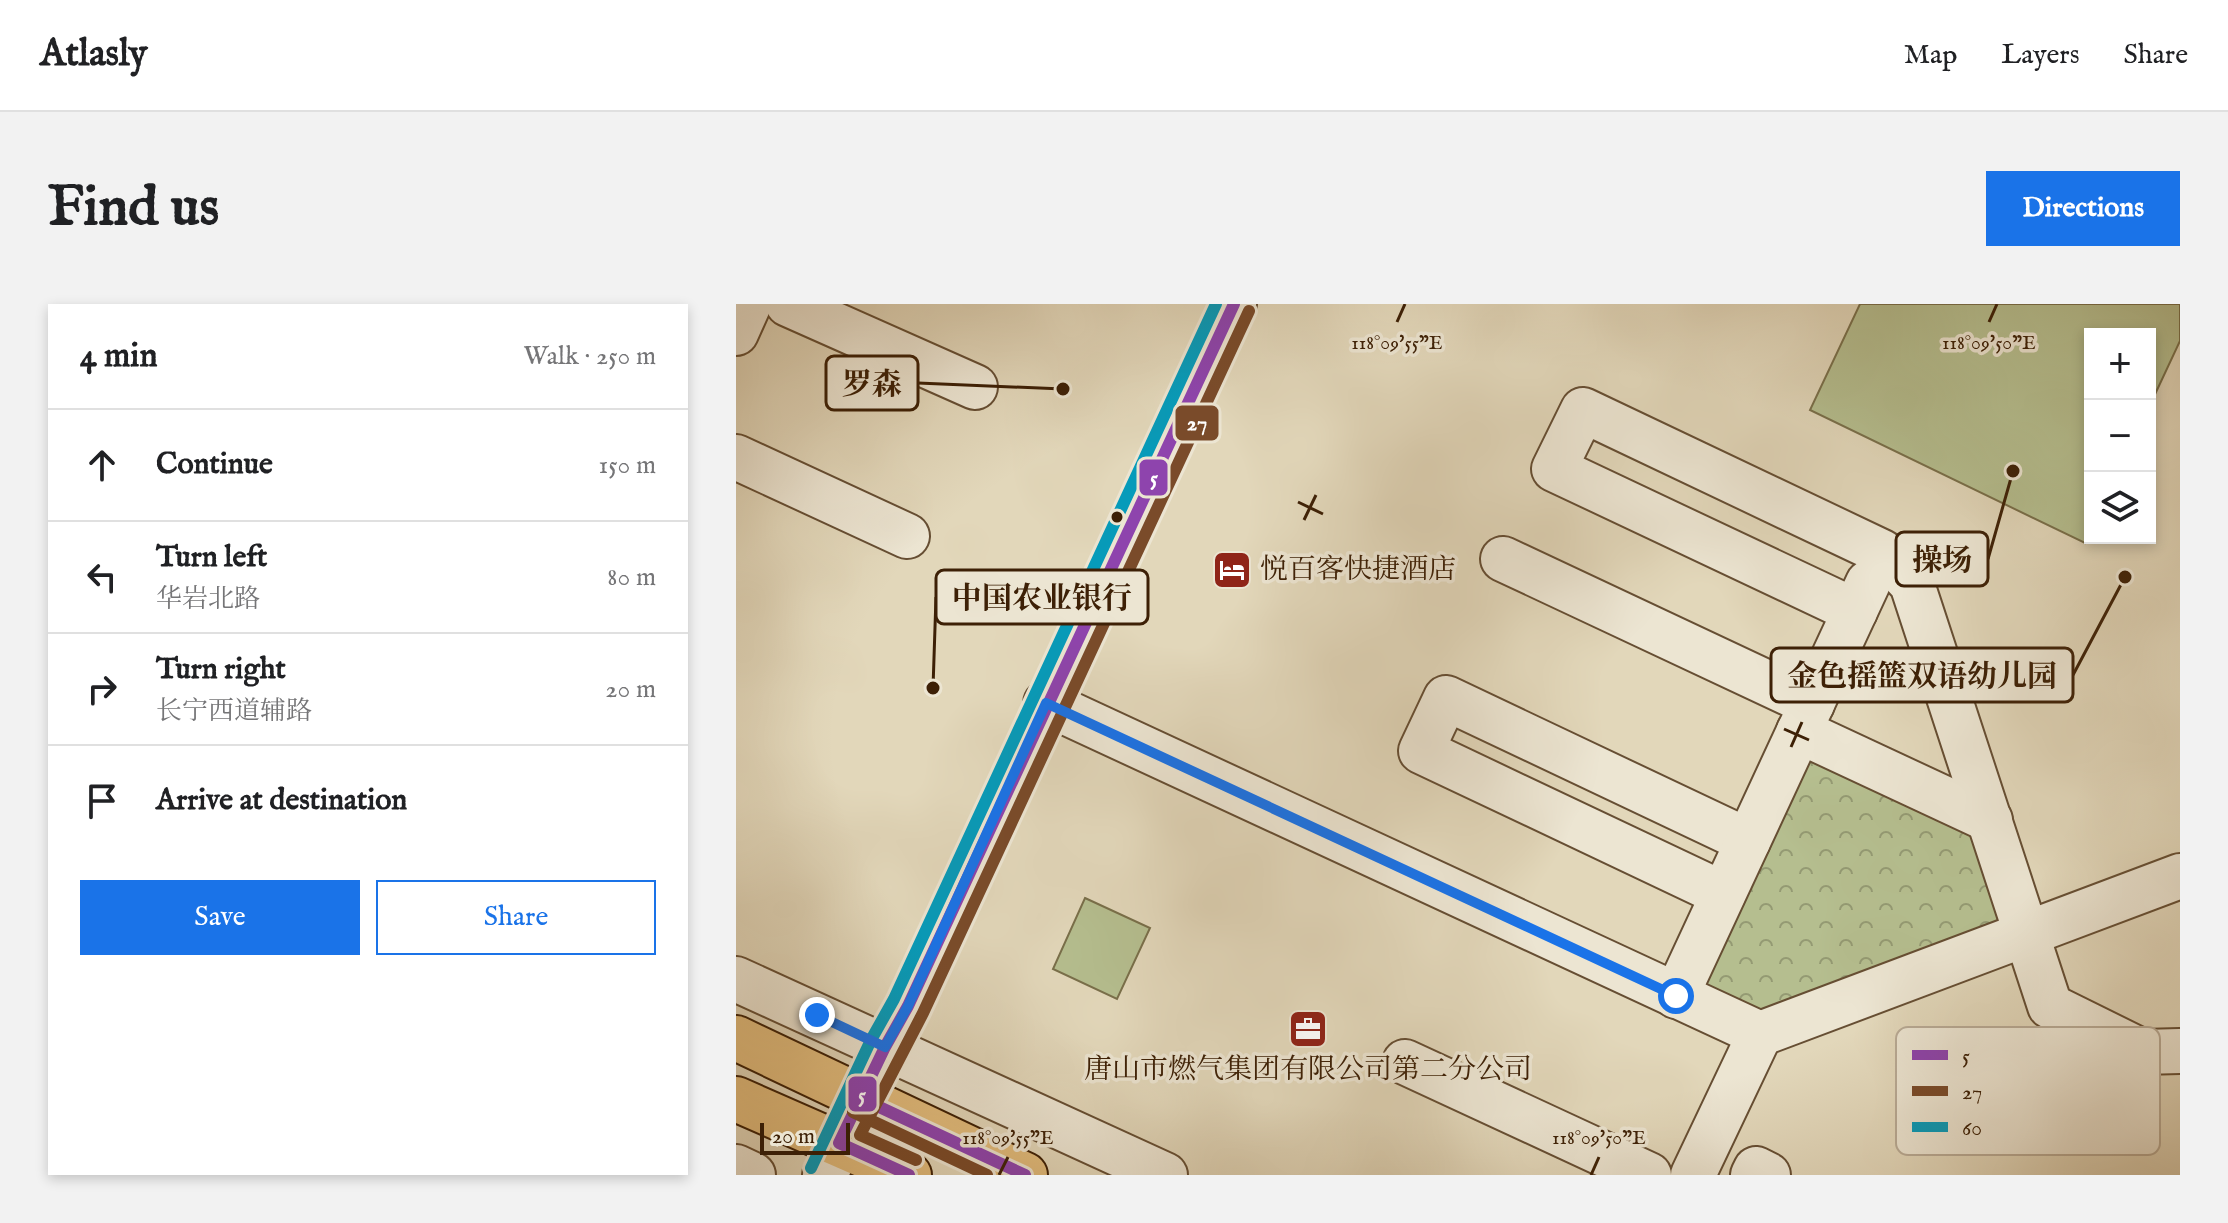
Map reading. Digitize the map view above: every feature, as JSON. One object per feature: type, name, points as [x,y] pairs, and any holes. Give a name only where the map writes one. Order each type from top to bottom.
[{"type":"main road","points":[[736,1038],[1025,1175]]},
{"type":"main road","points":[[736,1099],[832,1159],[909,1175]]},
{"type":"street","points":[[788,304],[975,387]]},
{"type":"street","points":[[832,1159],[908,1006],[1046,703],[1234,304]]},
{"type":"street","points":[[1855,611],[1554,469],[1583,410],[1882,552],[1912,584],[2050,1006],[2092,1027]]},
{"type":"street","points":[[736,457],[907,536]]},
{"type":"street","points":[[1676,996],[1882,552]]},
{"type":"street","points":[[1503,559],[1806,717],[1990,820]]},
{"type":"street","points":[[1723,894],[1421,751],[1446,698],[1748,841]]},
{"type":"street","points":[[1046,703],[1760,1034]]},
{"type":"street","points":[[1693,1175],[1760,1034],[2180,876]]},
{"type":"street","points":[[736,979],[1165,1175]]},
{"type":"street","points":[[2160,1052],[2180,1051]]},
{"type":"street","points":[[1405,1062],[1649,1175]]},
{"type":"street","points":[[736,1167],[753,1175]]},
{"type":"street","points":[[1753,1175],[1756,1169],[1768,1175]]},
{"type":"green space","points":[[1860,304],[2180,304],[2180,341],[2156,392],[2156,328],[2084,328],[2084,543],[1810,410]]},
{"type":"green space","points":[[1808,749],[1980,828],[2017,926],[1767,1019],[1698,987]]},
{"type":"green space","points":[[1085,898],[1150,928],[1117,999],[1053,969]]},
{"type":"transit line","name":"60","points":[[811,1168],[871,1040],[894,999],[1216,304]]},
{"type":"transit line","name":"5","points":[[909,1175],[839,1143],[908,1006],[1234,304]]},
{"type":"transit line","name":"27","points":[[916,1160],[860,1135],[923,1013],[1249,311]]},
{"type":"transit line","name":"5","points":[[860,1098],[1025,1175]]},
{"type":"transit line","name":"27","points":[[853,1112],[987,1175]]},
{"type":"place","name":"罗森","points":[[1063,389]]},
{"type":"place","name":"操场","points":[[2013,471]]},
{"type":"place","name":"悦百客快捷酒店","points":[[1232,570]]},
{"type":"place","name":"金色摇篮双语幼儿园","points":[[2125,577]]},
{"type":"place","name":"中国农业银行","points":[[933,688]]},
{"type":"place","name":"唐山市燃气集团有限公司第二分公司","points":[[1308,1029]]},
{"type":"route","points":[[817,1015],[885,1047],[908,1006],[1046,703],[1676,996]]}]
